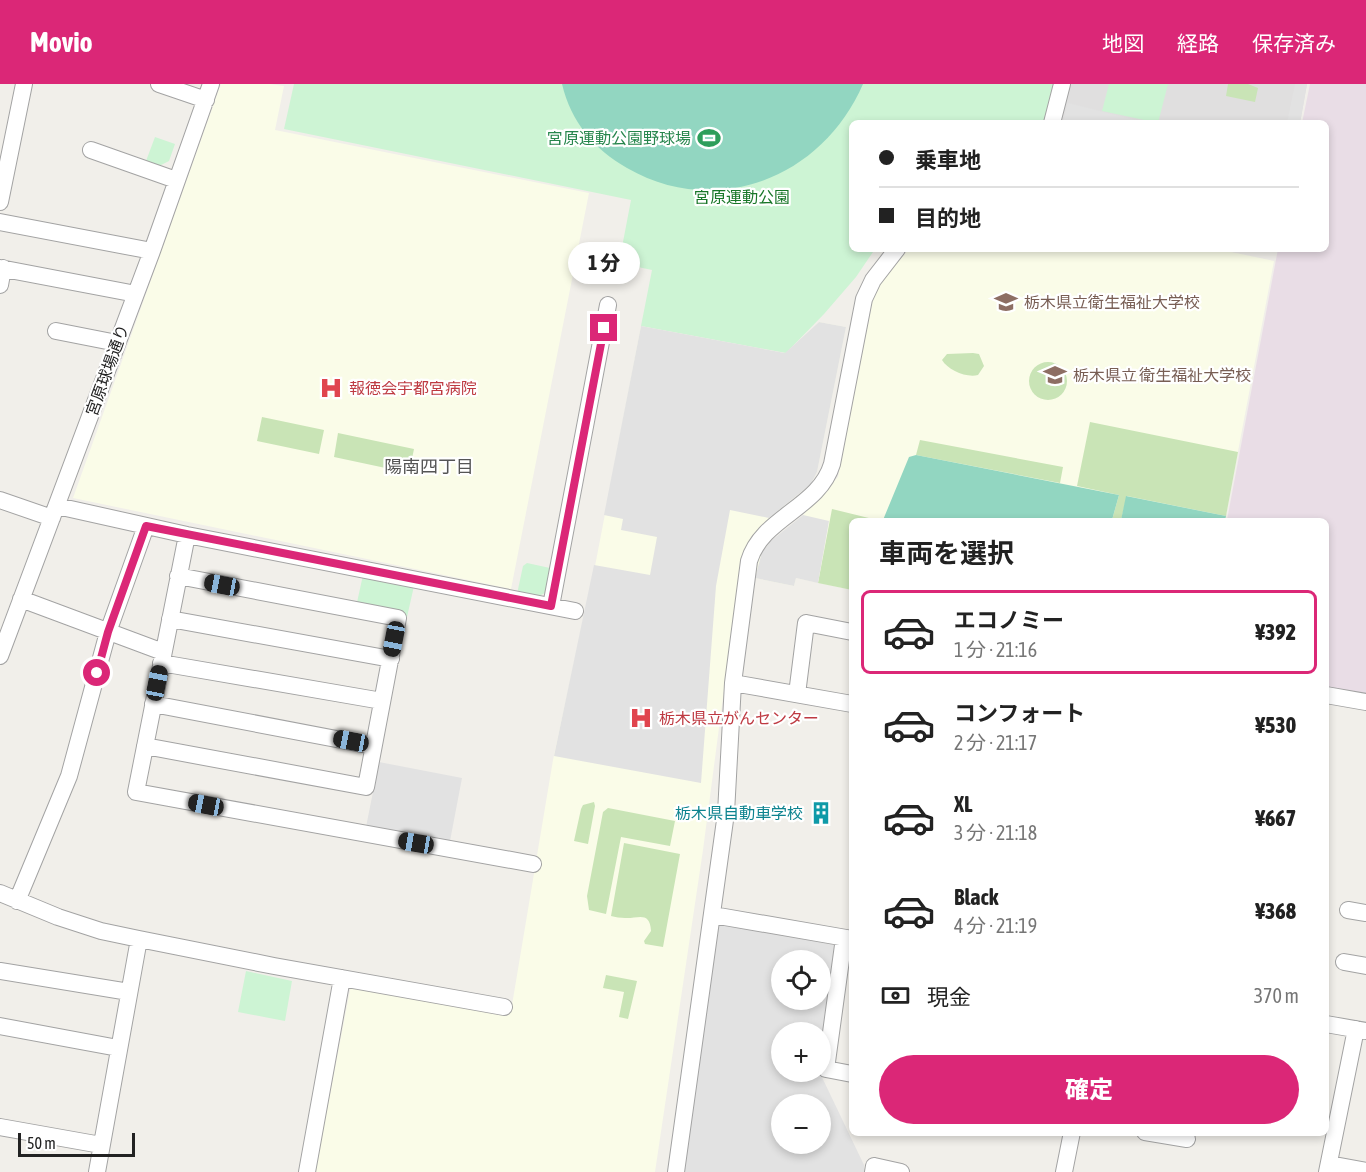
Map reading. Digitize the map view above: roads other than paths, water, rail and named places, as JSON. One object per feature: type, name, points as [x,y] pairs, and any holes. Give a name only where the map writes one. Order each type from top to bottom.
[{"type":"street","points":[[0,202],[24,84]]},
{"type":"street","points":[[159,84],[208,92]]},
{"type":"street","points":[[1053,120],[1062,84]]},
{"type":"street","name":"宮原球場通り","points":[[0,656],[152,251],[208,92]]},
{"type":"street","points":[[91,150],[176,180]]},
{"type":"street","points":[[0,222],[152,251]]},
{"type":"street","points":[[676,1172],[726,813],[733,683],[750,555],[763,535],[821,487],[829,475],[864,299],[873,280],[895,252]]},
{"type":"street","points":[[1,274],[136,294]]},
{"type":"street","points":[[551,606],[608,305]]},
{"type":"street","points":[[56,331],[117,343]]},
{"type":"street","points":[[0,500],[55,512],[146,526],[575,611]]},
{"type":"street","points":[[17,900],[69,776],[108,632],[146,526]]},
{"type":"street","points":[[187,535],[136,792],[532,864]]},
{"type":"street","points":[[145,746],[366,787],[391,659],[398,618],[178,576]]},
{"type":"street","points":[[21,600],[108,632],[162,657],[382,701]]},
{"type":"street","points":[[170,619],[391,659]]},
{"type":"street","points":[[797,694],[806,623],[849,631]]},
{"type":"street","points":[[733,683],[849,703]]},
{"type":"street","points":[[1329,696],[1366,702]]},
{"type":"street","points":[[153,704],[373,746]]},
{"type":"street","points":[[0,893],[58,917],[139,939],[504,1007]]},
{"type":"street","points":[[1348,910],[1366,913]]},
{"type":"street","points":[[713,915],[848,939],[826,1069],[849,1073]]},
{"type":"street","points":[[97,1172],[139,939]]},
{"type":"street","points":[[1344,962],[1366,966]]},
{"type":"street","points":[[0,971],[129,992]]},
{"type":"street","points":[[307,1172],[342,978]]},
{"type":"street","points":[[1329,1025],[1361,1030],[1328,1168],[1366,1171]]},
{"type":"street","points":[[0,1026],[118,1048]]},
{"type":"street","points":[[0,1127],[101,1145]]},
{"type":"street","points":[[1064,1172],[1071,1136]]},
{"type":"street","points":[[1169,1136],[1187,1139]]},
{"type":"street","points":[[873,1172],[874,1166],[901,1172]]},
{"type":"place","name":"宮原運動公園野球場","points":[[709,138]]},
{"type":"place","name":"栃木県立衛生福祉大学校","points":[[1006,302]]},
{"type":"place","name":"栃木県立 衛生福祉大学校","points":[[1055,375]]},
{"type":"place","name":"報徳会宇都宮病院","points":[[331,388]]},
{"type":"place","name":"栃木県立がんセンター","points":[[641,718]]},
{"type":"place","name":"栃木県自動車学校","points":[[821,813]]},
{"type":"district","name":"陽南四丁目","points":[[429,467]]},
{"type":"park label","name":"宮原運動公園","points":[[742,197]]}]
